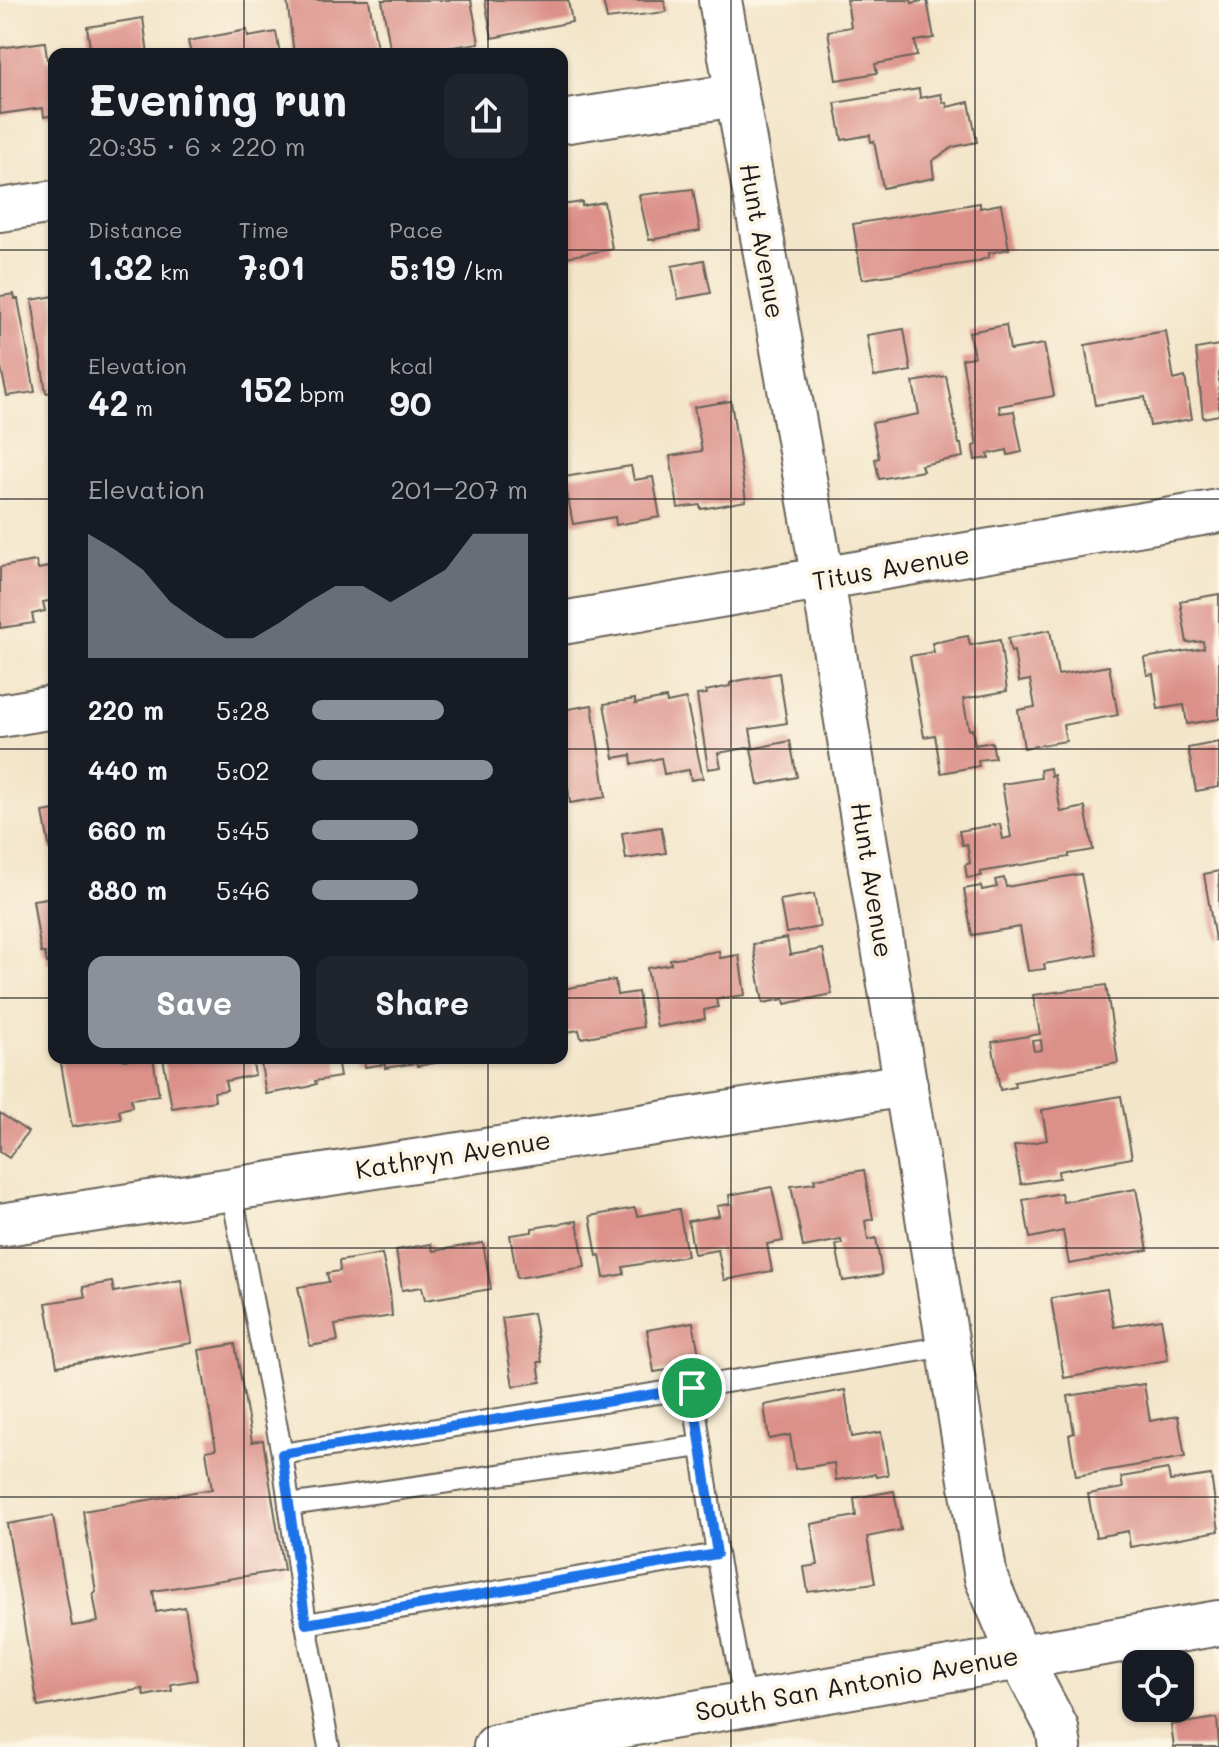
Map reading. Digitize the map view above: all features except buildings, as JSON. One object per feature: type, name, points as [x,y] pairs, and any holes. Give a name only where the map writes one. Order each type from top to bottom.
[{"type":"street","name":"Hunt Avenue","points":[[720,0],[823,580],[986,1578],[1019,1656],[1057,1728],[1060,1747]]},
{"type":"street","points":[[568,121],[736,95]]},
{"type":"street","points":[[0,210],[48,203]]},
{"type":"street","name":"Titus Avenue","points":[[568,622],[1219,511]]},
{"type":"street","points":[[0,716],[48,708]]},
{"type":"street","name":"Kathryn Avenue","points":[[0,1225],[906,1085]]},
{"type":"street","name":"South San Antonio Avenue","points":[[496,1747],[1219,1623]]},
{"type":"lane","points":[[231,1189],[282,1454],[306,1624],[329,1747]]},
{"type":"lane","points":[[282,1454],[948,1346]]},
{"type":"lane","points":[[692,1388],[717,1554],[745,1704]]},
{"type":"lane","points":[[289,1505],[700,1446]]},
{"type":"lane","points":[[306,1624],[717,1554]]},
{"type":"route","points":[[692,1388],[717,1554],[306,1624],[282,1454],[692,1388]]}]
